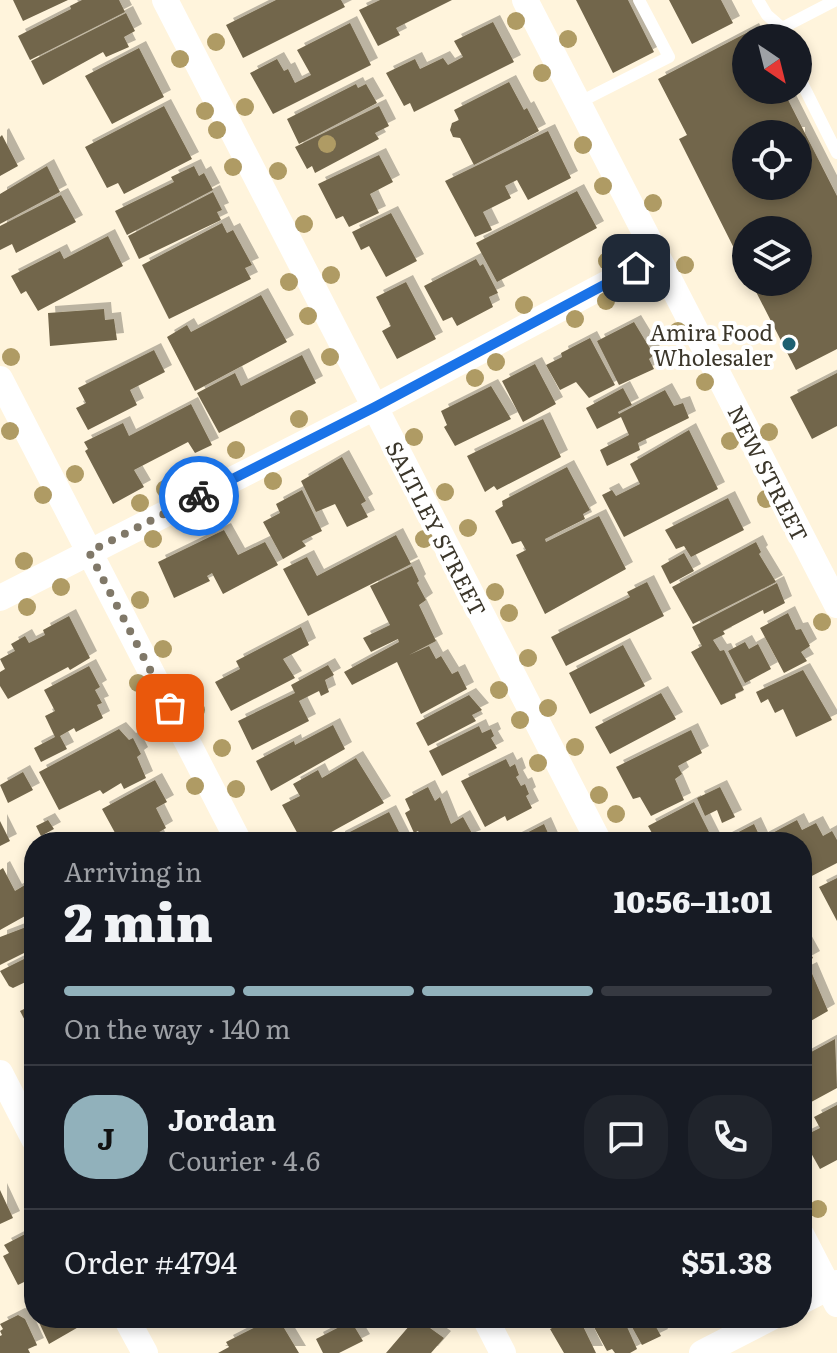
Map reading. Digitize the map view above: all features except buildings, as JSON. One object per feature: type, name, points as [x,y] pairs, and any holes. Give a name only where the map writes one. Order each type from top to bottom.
[{"type":"street","name":"SALTLEY STREET","points":[[165,0],[594,832]]},
{"type":"street","name":"NEW STREET","points":[[525,0],[657,257],[828,564],[836,600]]},
{"type":"street","points":[[0,598],[375,407],[657,257]]},
{"type":"street","points":[[0,379],[234,832]]},
{"type":"street","points":[[0,1073],[24,1120]]},
{"type":"street","points":[[812,1253],[834,1291],[812,1298]]},
{"type":"street","points":[[131,1328],[145,1353]]},
{"type":"street","points":[[490,1328],[503,1353]]},
{"type":"street","points":[[702,1353],[751,1328]]},
{"type":"lane","points":[[578,103],[669,57],[639,0]]},
{"type":"lane","points":[[758,0],[774,24]]},
{"type":"lane","points":[[797,24],[836,0]]},
{"type":"lane","points":[[812,103],[837,153]]},
{"type":"way so far","points":[[170,708],[89,552],[199,496]]},
{"type":"place","name":"Amira Food Wholesaler","points":[[789,344]]},
{"type":"route","points":[[199,496],[375,407],[636,268]]}]
